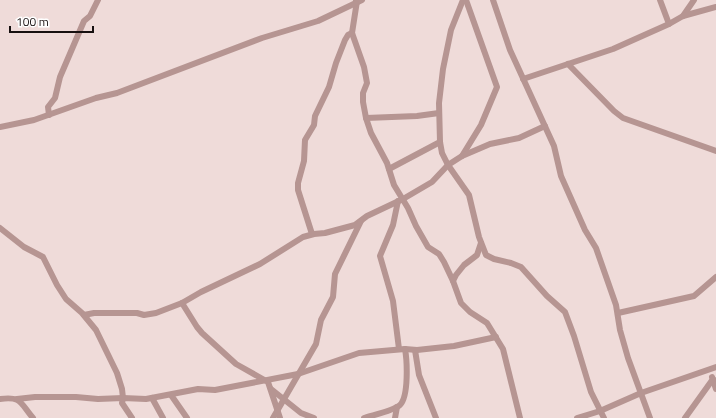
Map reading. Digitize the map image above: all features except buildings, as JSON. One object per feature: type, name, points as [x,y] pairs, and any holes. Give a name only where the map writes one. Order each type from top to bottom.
[{"type":"street","points":[[49,115],[48,107],[55,98],[60,77],[84,21],[90,16],[98,0]]},
{"type":"street","points":[[0,127],[34,120],[96,98],[118,93],[267,36],[318,21],[358,0]]},
{"type":"street","points":[[358,0],[352,33],[364,67],[367,81],[363,97],[366,118],[371,133],[389,168],[400,200],[428,247],[442,257],[461,303],[470,312],[487,323],[505,354],[520,418]]},
{"type":"street","points":[[465,0],[451,30],[447,46],[440,93],[439,113],[442,153],[448,165],[469,195],[481,243],[486,255],[490,258],[511,263],[526,271],[540,288],[565,312],[591,392],[604,418]]},
{"type":"street","points":[[462,156],[481,126],[497,87],[465,0]]},
{"type":"street","points":[[493,0],[510,50],[554,146],[560,176],[585,230],[596,248],[618,313],[622,337],[650,418]]},
{"type":"street","points":[[660,0],[669,24]]},
{"type":"street","points":[[683,16],[694,0]]},
{"type":"street","points":[[523,79],[613,49],[669,24],[683,16],[716,7]]},
{"type":"street","points":[[312,234],[298,190],[298,183],[304,161],[304,143],[306,136],[314,125],[315,116],[328,90],[345,40],[348,35],[352,33]]},
{"type":"street","points":[[568,64],[614,111],[624,118],[716,151]]},
{"type":"street","points":[[366,118],[417,116],[439,113]]},
{"type":"street","points":[[84,315],[94,313],[150,314],[182,303],[201,292],[260,264],[303,237],[355,225],[361,220],[432,182],[448,165],[462,156],[490,144],[518,138],[544,126]]},
{"type":"street","points":[[389,168],[440,142]]},
{"type":"street","points":[[364,418],[397,407],[402,402],[405,392],[407,362],[402,349],[393,301],[380,256],[393,225],[400,200]]},
{"type":"street","points":[[273,418],[316,344],[321,320],[333,297],[335,274],[361,220]]},
{"type":"street","points":[[0,228],[24,247],[43,257],[66,298],[84,315],[96,330],[117,373],[123,398],[122,403],[132,418]]},
{"type":"street","points":[[453,281],[456,274],[464,265],[477,255],[481,243]]},
{"type":"street","points":[[618,313],[694,296],[716,277]]},
{"type":"street","points":[[182,303],[196,327],[202,333],[236,364],[269,383],[280,418]]},
{"type":"street","points":[[0,399],[35,397],[76,397],[98,399],[152,398],[198,389],[215,390],[298,374],[359,353],[454,346],[496,337]]},
{"type":"street","points":[[415,350],[419,375],[436,418]]},
{"type":"street","points":[[577,418],[600,411],[641,393],[713,368],[713,379],[716,389]]},
{"type":"street","points":[[685,418],[713,379]]},
{"type":"street","points":[[270,389],[301,413],[314,418]]},
{"type":"street","points":[[171,395],[187,418]]},
{"type":"street","points":[[152,398],[163,418]]},
{"type":"street","points":[[17,399],[22,403],[33,418]]},
{"type":"street","points":[[395,418],[397,407]]}]
